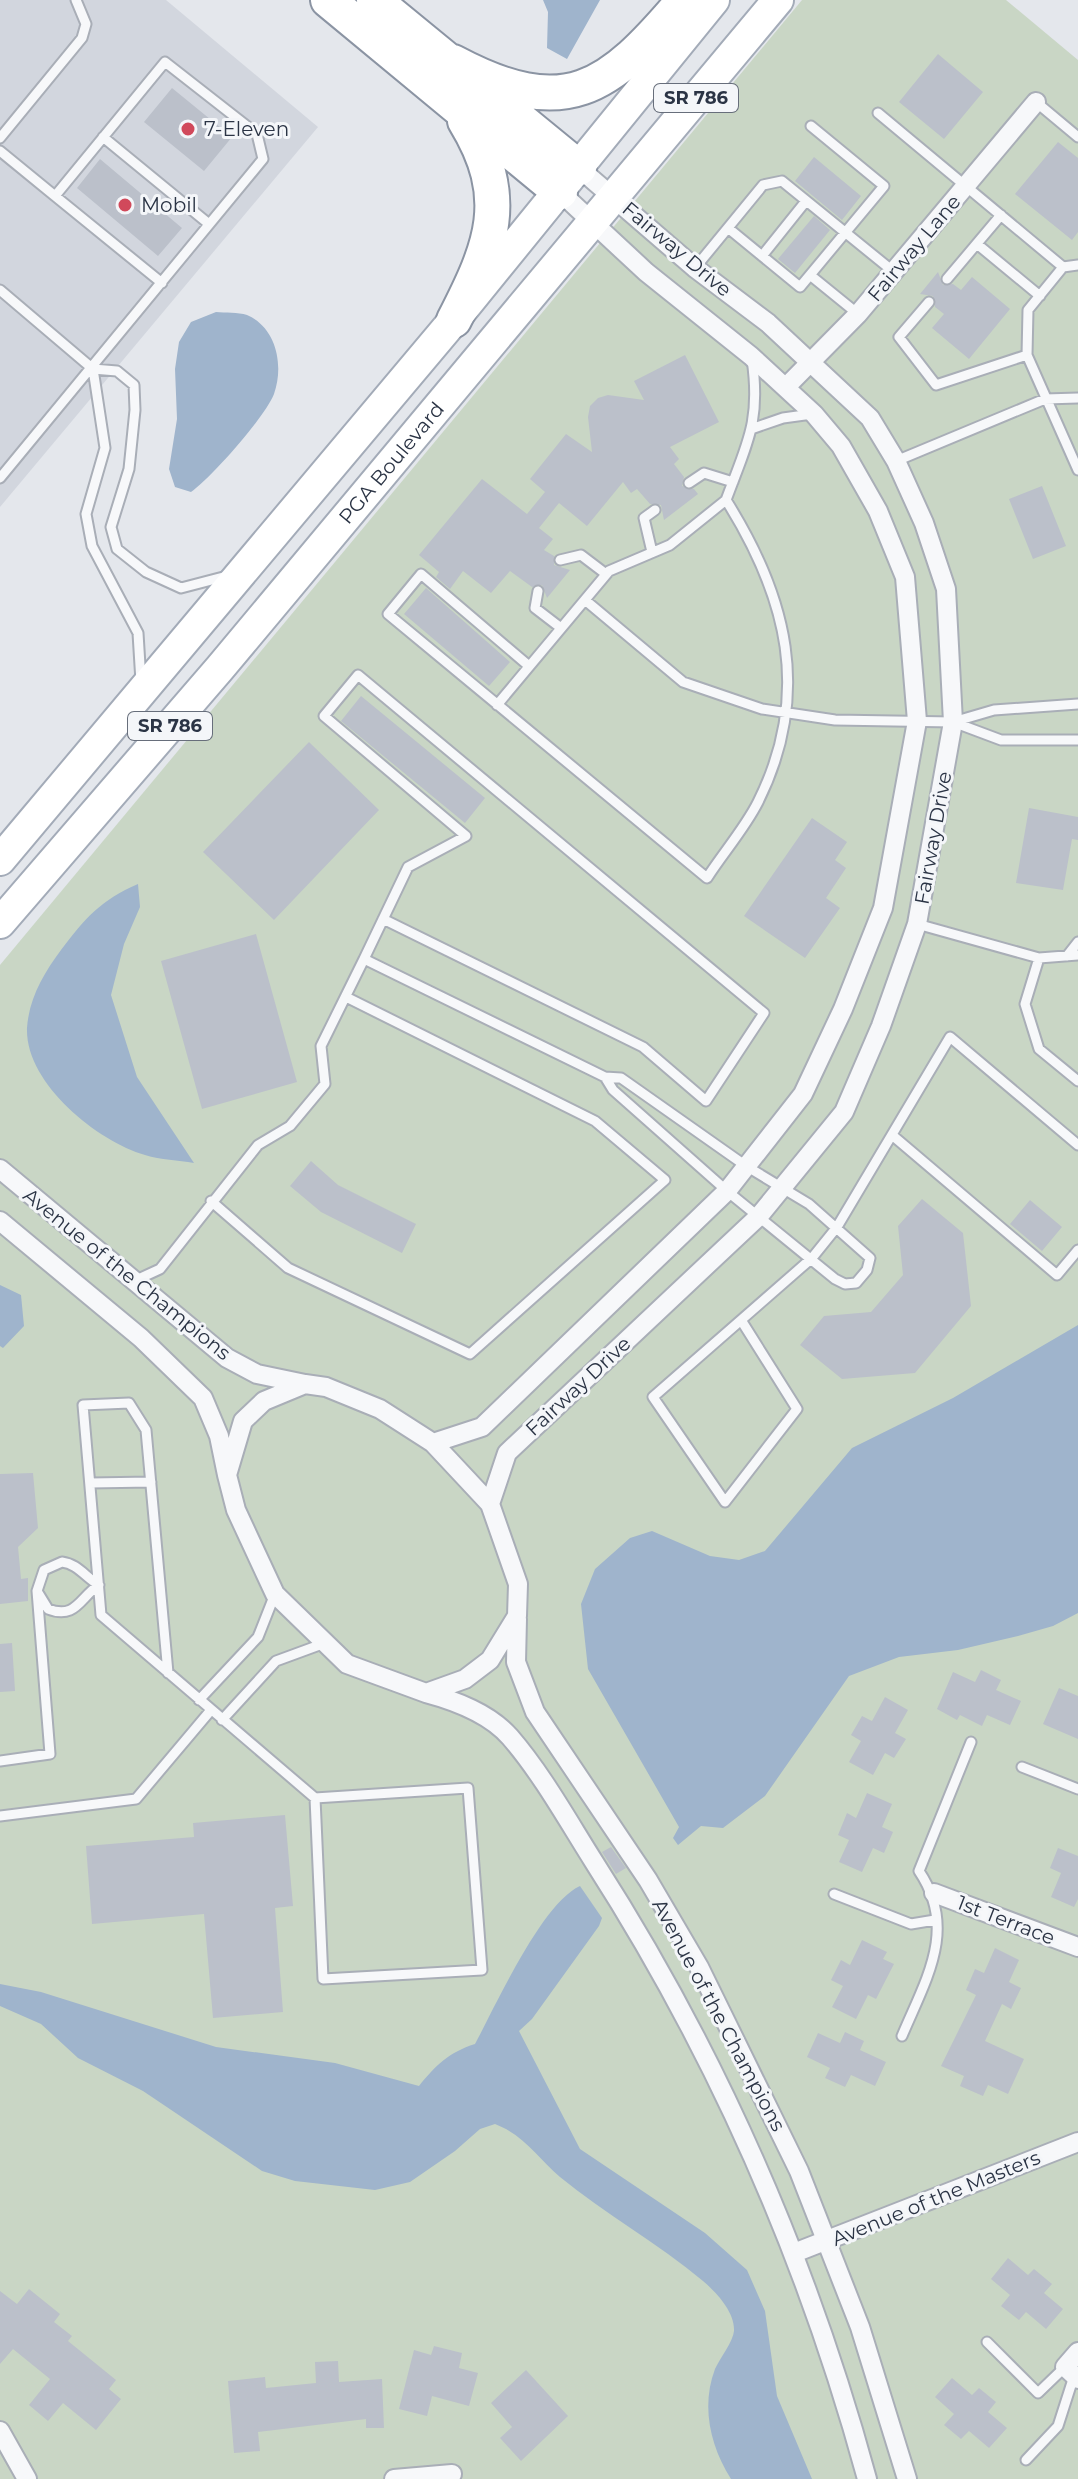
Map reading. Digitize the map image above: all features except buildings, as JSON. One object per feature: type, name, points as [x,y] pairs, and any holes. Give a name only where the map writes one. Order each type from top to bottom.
[{"type":"highway","points":[[328,0],[456,107],[569,180]]},
{"type":"highway","points":[[374,0],[453,62],[569,180]]},
{"type":"highway","points":[[453,62],[507,87],[531,92],[551,93],[587,85],[632,59],[684,0]]},
{"type":"highway","points":[[454,320],[484,262],[493,220],[484,152],[456,107]]},
{"type":"main road","name":"SR 786","points":[[0,860],[454,320],[714,0]]},
{"type":"main road","name":"PGA Boulevard","points":[[0,923],[210,679],[778,0]]},
{"type":"street","name":"Fairway Lane","points":[[786,387],[858,314],[1036,102]]},
{"type":"street","name":"Fairway Drive","points":[[490,1504],[507,1453],[759,1216],[844,1112],[881,1026],[917,924],[953,722],[946,589],[924,523],[896,461],[870,418],[813,361],[695,268],[614,197],[569,180]]},
{"type":"street","name":"Fairway Drive","points":[[433,1443],[482,1427],[727,1191],[803,1094],[843,1009],[883,908],[917,721],[905,577],[878,511],[841,446],[786,387],[591,223],[569,180]]},
{"type":"street","name":"Avenue of the Champions","points":[[0,1169],[227,1358],[257,1374],[326,1387],[380,1409],[433,1443],[490,1504],[518,1584],[516,1662],[535,1712],[624,1843],[699,1967],[746,2056],[828,2241],[860,2327],[907,2479]]},
{"type":"street","name":"Avenue of the Champions","points":[[0,1221],[141,1338],[203,1398],[219,1436],[236,1510],[275,1594],[347,1664],[426,1693],[462,1702],[509,1735],[555,1801],[661,1974],[708,2063],[794,2253],[867,2479]]},
{"type":"street","points":[[227,1475],[243,1421],[264,1401],[305,1384]]},
{"type":"street","points":[[426,1693],[465,1679],[490,1660],[517,1616]]},
{"type":"street","name":"1st Terrace","points":[[934,1893],[1078,1947]]},
{"type":"street","name":"Avenue of the Masters","points":[[794,2253],[1078,2142]]},
{"type":"street","points":[[1072,2374],[1078,2352]]},
{"type":"street","points":[[0,2431],[27,2479]]},
{"type":"street","points":[[394,2479],[452,2474]]},
{"type":"lane","points":[[0,138],[82,38],[86,24],[76,0]]},
{"type":"lane","points":[[0,478],[93,369],[263,159],[257,134],[165,62],[55,196]]},
{"type":"lane","points":[[1036,102],[1078,137]]},
{"type":"lane","points":[[878,113],[1063,267]]},
{"type":"lane","points":[[728,228],[800,287],[884,186],[811,126]]},
{"type":"lane","points":[[103,137],[209,224]]},
{"type":"lane","points":[[0,151],[162,283]]},
{"type":"lane","points":[[695,268],[763,185],[782,181],[894,272]]},
{"type":"lane","points":[[762,256],[806,201]]},
{"type":"lane","points":[[947,279],[1001,215]]},
{"type":"lane","points":[[977,244],[1040,296]]},
{"type":"lane","points":[[1078,265],[1063,267],[1028,310],[1027,355],[1078,470]]},
{"type":"lane","points":[[810,275],[858,314]]},
{"type":"lane","points":[[0,290],[93,369],[117,371],[134,385],[135,410],[129,469],[111,527],[117,549],[146,572],[181,588],[241,572]]},
{"type":"lane","points":[[929,302],[899,337],[936,385],[1027,355]]},
{"type":"lane","points":[[497,705],[606,574],[670,545],[726,500],[754,428],[756,390],[751,356]]},
{"type":"lane","points":[[93,369],[105,448],[86,514],[92,546],[138,633],[141,691]]},
{"type":"lane","points":[[896,461],[1045,399],[1078,398]]},
{"type":"lane","points":[[754,428],[783,418],[814,414]]},
{"type":"lane","points":[[689,483],[704,473],[733,482]]},
{"type":"lane","points":[[529,666],[421,574],[388,614],[707,878],[758,802],[781,738],[788,693],[782,617],[752,542],[726,500]]},
{"type":"lane","points":[[652,552],[644,518],[655,510]]},
{"type":"lane","points":[[560,560],[581,555],[606,574]]},
{"type":"lane","points":[[538,591],[535,608],[561,628]]},
{"type":"lane","points":[[585,600],[683,682],[762,709],[835,720],[953,722],[994,710],[1078,704]]},
{"type":"lane","points":[[132,1281],[160,1269],[258,1145],[290,1126],[325,1084],[321,1046],[408,867],[466,836],[324,716],[358,675],[764,1013],[706,1101],[643,1047],[383,919]]},
{"type":"lane","points":[[953,722],[1001,740],[1078,740]]},
{"type":"lane","points":[[917,924],[1039,958],[1078,955]]},
{"type":"lane","points":[[1067,956],[1078,942]]},
{"type":"lane","points":[[1039,958],[1025,1004],[1039,1049],[1078,1081]]},
{"type":"lane","points":[[364,959],[605,1077],[621,1078],[746,1166],[809,1204],[870,1258],[867,1270],[856,1283],[845,1284],[727,1191],[613,1090],[605,1077]]},
{"type":"lane","points":[[211,1201],[288,1268],[470,1354],[665,1180],[595,1121],[346,997]]},
{"type":"lane","points":[[741,1320],[797,1409],[725,1502],[653,1397],[741,1320],[812,1258],[837,1227],[950,1037],[1078,1145]]},
{"type":"lane","points":[[892,1135],[1057,1275],[1078,1250]]},
{"type":"lane","points":[[168,1673],[146,1430],[129,1403],[83,1405],[101,1615],[222,1720],[315,1798],[468,1788],[482,1970],[323,1979],[315,1798]]},
{"type":"lane","points":[[90,1483],[151,1482]]},
{"type":"lane","points":[[0,1761],[50,1754],[37,1591],[44,1570],[57,1562],[71,1563],[99,1585]]},
{"type":"lane","points":[[37,1591],[48,1609],[65,1613],[78,1607],[88,1592],[99,1585]]},
{"type":"lane","points":[[199,1700],[258,1637],[275,1594]]},
{"type":"lane","points":[[222,1720],[276,1661],[325,1643]]},
{"type":"lane","points":[[0,1816],[136,1799],[211,1710]]},
{"type":"lane","points":[[902,2036],[937,1953],[934,1893],[919,1871],[971,1742]]},
{"type":"lane","points":[[1022,1767],[1078,1789]]},
{"type":"lane","points":[[834,1894],[911,1924],[935,1920]]},
{"type":"lane","points":[[987,2342],[1038,2393],[1072,2374]]},
{"type":"lane","points":[[1026,2460],[1058,2426],[1072,2374]]},
{"type":"shaded area","points":[[0,0],[166,0],[318,127],[0,507]]},
{"type":"green space","points":[[802,0],[1006,0],[1078,60],[1078,2479],[0,2479],[0,965]]},
{"type":"water","points":[[543,0],[600,0],[567,59],[547,48],[548,12]]},
{"type":"water","points":[[216,312],[247,315],[265,329],[276,349],[277,383],[269,404],[249,431],[191,492],[175,487],[169,469],[177,419],[175,369],[179,342],[191,322]]},
{"type":"water","points":[[138,884],[140,907],[124,944],[111,995],[137,1077],[194,1163],[145,1155],[106,1137],[67,1107],[51,1089],[30,1049],[27,1028],[31,1006],[49,968],[86,919],[114,897]]},
{"type":"water","points":[[0,1285],[21,1295],[24,1326],[3,1348],[0,1346]]},
{"type":"water","points":[[1078,1325],[1078,1613],[1053,1626],[1018,1636],[958,1650],[899,1657],[849,1676],[765,1796],[723,1828],[701,1826],[678,1845],[673,1838],[679,1827],[588,1669],[581,1604],[595,1569],[630,1538],[652,1531],[710,1556],[739,1560],[765,1551],[852,1448],[953,1398]]},
{"type":"water","points":[[580,1886],[602,1918],[599,1926],[532,2019],[519,2031],[580,2149],[705,2233],[747,2270],[765,2311],[777,2396],[812,2479],[731,2479],[713,2439],[708,2411],[715,2369],[734,2331],[724,2303],[686,2267],[577,2191],[523,2141],[505,2129],[495,2124],[480,2129],[455,2151],[410,2182],[375,2190],[295,2181],[262,2171],[143,2091],[78,2058],[41,2024],[0,2006],[0,1984],[41,1992],[216,2047],[335,2063],[419,2086],[443,2060],[475,2044],[536,1933],[565,1896]]},
{"type":"place","name":"7-Eleven","points":[[188,129]]},
{"type":"place","name":"Mobil","points":[[125,205]]}]
